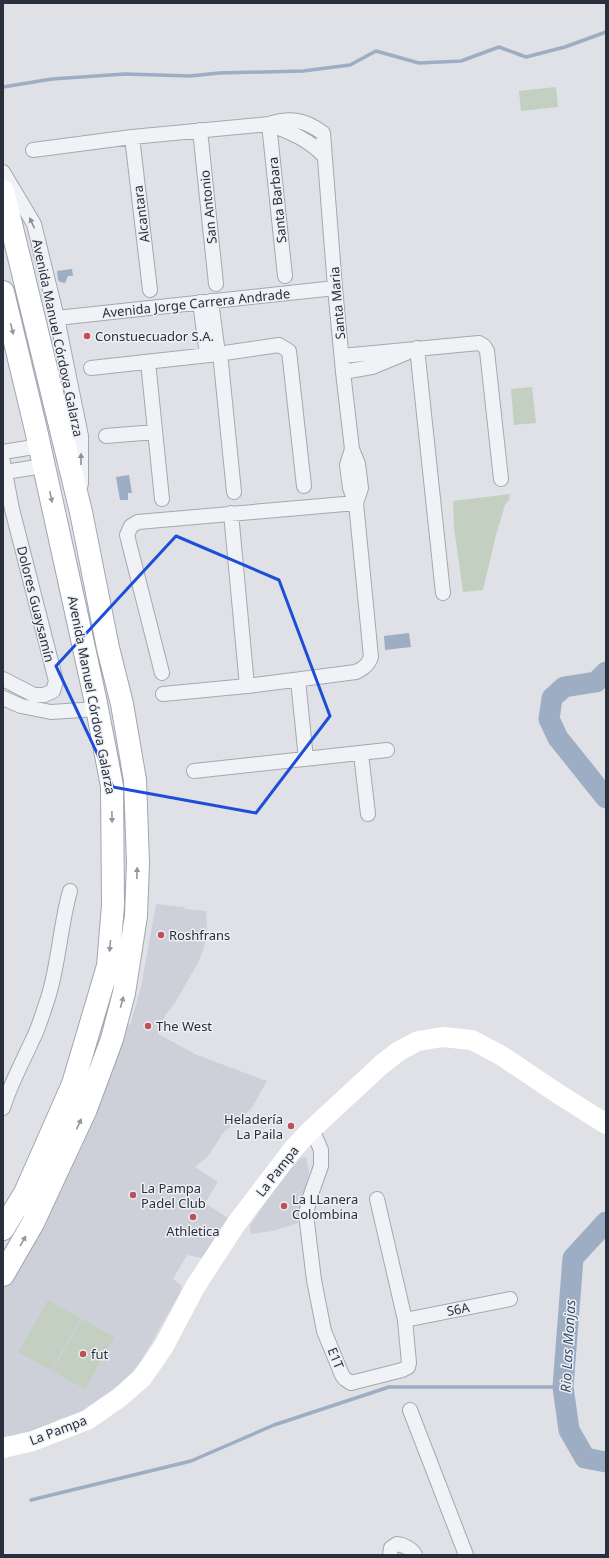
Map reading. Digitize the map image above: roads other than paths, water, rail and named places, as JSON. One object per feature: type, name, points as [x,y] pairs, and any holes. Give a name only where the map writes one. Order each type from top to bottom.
[{"type":"main road","name":"Avenida Manuel Córdova Galarza","points":[[3,191],[81,512],[108,648],[122,704],[135,780],[138,863],[136,916],[124,993],[109,1046],[86,1109],[36,1216],[3,1275]]},
{"type":"main road","name":"Avenida Manuel Córdova Galarza","points":[[3,292],[42,456],[97,709],[112,786],[114,905],[108,966],[73,1084],[25,1192],[3,1229]]},
{"type":"street","name":"Santa Maria","points":[[33,150],[132,137],[269,124],[295,119],[310,125],[323,133],[335,288],[352,450],[347,466],[350,488],[356,503],[371,657],[368,664],[363,669],[356,672],[298,680]]},
{"type":"street","name":"Santa Maria","points":[[269,124],[300,137],[318,150],[324,157]]},
{"type":"street","name":"Santa Barbara","points":[[269,124],[285,276]]},
{"type":"street","name":"San Antonio","points":[[200,130],[216,284]]},
{"type":"street","name":"Alcantara","points":[[132,137],[150,290]]},
{"type":"street","name":"Avenida Manuel Córdova Galarza","points":[[3,172],[34,224],[57,318],[81,436],[81,512]]},
{"type":"street","name":"Avenida Jorge Carrera Andrade","points":[[57,318],[335,288]]},
{"type":"street","points":[[206,302],[215,354],[234,492]]},
{"type":"street","points":[[342,356],[479,343],[484,346],[487,350],[501,479]]},
{"type":"street","points":[[92,368],[279,345],[289,351],[304,486]]},
{"type":"street","points":[[344,372],[372,367],[398,358],[417,348]]},
{"type":"street","points":[[417,348],[443,593]]},
{"type":"street","points":[[148,362],[162,499]]},
{"type":"street","points":[[106,436],[156,432]]},
{"type":"street","points":[[3,452],[42,456]]},
{"type":"street","points":[[4,467],[42,456]]},
{"type":"street","name":"Dolores Guaysamín","points":[[3,678],[34,695],[44,695],[53,691],[56,681],[12,509],[4,467]]},
{"type":"street","points":[[162,673],[127,535],[130,526],[138,522],[356,503]]},
{"type":"street","points":[[231,514],[247,686]]},
{"type":"street","points":[[163,694],[298,680],[306,759]]},
{"type":"street","points":[[3,698],[21,706],[52,712],[97,709]]},
{"type":"street","points":[[194,770],[361,754],[387,750]]},
{"type":"street","points":[[361,754],[368,814]]},
{"type":"street","points":[[3,1108],[33,1039],[49,994],[58,958],[63,918],[70,891]]},
{"type":"street","name":"La Pampa","points":[[3,1448],[33,1441],[87,1420],[119,1398],[142,1378],[164,1346],[195,1288],[236,1224],[292,1149],[381,1065],[399,1051],[418,1041],[443,1037],[472,1040],[502,1056],[606,1124]]},
{"type":"street","name":"E1T","points":[[312,1129],[320,1150],[321,1166],[310,1197],[306,1214],[314,1280],[324,1331],[345,1379],[351,1383],[402,1370],[408,1367],[409,1363],[405,1320],[377,1199]]},
{"type":"street","name":"S6A","points":[[405,1320],[510,1299]]},
{"type":"street","points":[[410,1410],[466,1555]]},
{"type":"street","points":[[390,1555],[391,1548],[397,1544],[403,1545],[414,1552],[415,1555]]},
{"type":"water","points":[[72,269],[73,276],[68,276],[65,283],[58,280],[57,271]]},
{"type":"water","points":[[129,475],[132,493],[128,493],[128,500],[120,500],[116,477]]},
{"type":"water","points":[[409,633],[411,647],[385,650],[384,636]]},
{"type":"waterway","points":[[3,87],[52,79],[125,74],[190,76],[219,73],[303,71],[350,65],[376,51],[419,63],[461,61],[499,47],[526,57],[565,47],[606,32]]},
{"type":"waterway","name":"Rio Las Monjas","points":[[606,672],[596,682],[564,687],[552,698],[549,719],[558,738],[606,798]]},
{"type":"waterway","name":"Rio Las Monjas","points":[[606,1222],[573,1258],[563,1387],[569,1430],[585,1458],[606,1462]]},
{"type":"waterway","points":[[31,1500],[191,1461],[274,1425],[389,1387],[563,1387]]},
{"type":"place","name":"Constuecuador S.A.","points":[[87,336]]},
{"type":"place","name":"Roshfrans","points":[[161,935]]},
{"type":"place","name":"The West","points":[[148,1026]]},
{"type":"place","name":"Heladería La Paila","points":[[291,1126]]},
{"type":"place","name":"La Pampa Padel Club","points":[[133,1195]]},
{"type":"place","name":"La LLanera Colombina","points":[[284,1206]]},
{"type":"place","name":"Athletica","points":[[193,1217]]},
{"type":"place","name":"fut","points":[[83,1354]]}]
